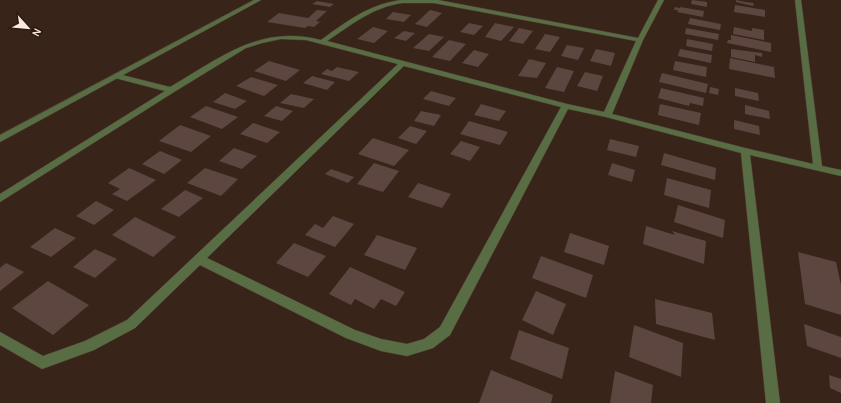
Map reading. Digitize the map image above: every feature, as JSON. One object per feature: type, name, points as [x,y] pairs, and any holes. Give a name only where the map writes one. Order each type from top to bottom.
[{"type":"street","points":[[0,139],[258,0]]},
{"type":"street","points":[[607,115],[640,40],[662,0]]},
{"type":"street","points":[[798,0],[818,167]]},
{"type":"street","points":[[322,42],[365,13],[383,5],[414,1],[434,1],[640,40]]},
{"type":"street","points":[[0,199],[171,90],[244,47],[260,41],[281,37],[306,38],[566,106],[607,115],[745,151],[841,173]]},
{"type":"street","points":[[0,338],[42,363],[90,346],[131,324],[403,63]]},
{"type":"street","points":[[118,76],[171,90]]},
{"type":"street","points":[[199,259],[352,334],[381,345],[407,350],[428,344],[445,331],[566,106]]},
{"type":"street","points":[[745,151],[773,403]]},
{"type":"building","points":[[692,0],[707,2],[707,7],[691,4]]},
{"type":"building","points":[[736,0],[754,3],[753,6],[736,2]]},
{"type":"building","points":[[317,1],[334,4],[330,7],[312,4]]},
{"type":"building","points":[[735,5],[765,10],[765,17],[734,12]]},
{"type":"building","points":[[675,7],[704,11],[703,17],[677,12],[678,10],[674,10]]},
{"type":"building","points":[[317,10],[327,11],[316,21],[320,22],[314,27],[308,26],[305,28],[267,22],[279,13],[308,18]]},
{"type":"building","points":[[430,10],[442,13],[427,27],[415,24]]},
{"type":"building","points":[[393,12],[411,15],[404,22],[386,19]]},
{"type":"building","points":[[690,18],[721,24],[720,30],[688,24]]},
{"type":"building","points":[[469,23],[483,26],[474,35],[460,32]]},
{"type":"building","points":[[495,23],[514,27],[501,41],[485,37]]},
{"type":"building","points":[[373,27],[388,31],[374,43],[357,39]]},
{"type":"building","points":[[734,27],[752,31],[752,28],[764,30],[764,40],[733,34]]},
{"type":"building","points":[[519,28],[533,31],[523,44],[509,41]]},
{"type":"building","points":[[686,28],[719,34],[718,40],[685,34]]},
{"type":"building","points":[[404,31],[415,33],[406,41],[394,38]]},
{"type":"building","points":[[429,34],[444,37],[429,51],[413,48]]},
{"type":"building","points":[[545,34],[560,37],[550,52],[535,49]]},
{"type":"building","points":[[731,35],[771,43],[771,52],[727,43],[728,40],[731,40]]},
{"type":"building","points":[[687,39],[713,44],[712,51],[686,46]]},
{"type":"building","points":[[449,40],[466,44],[450,61],[432,57]]},
{"type":"building","points":[[567,45],[584,48],[578,60],[561,56]]},
{"type":"building","points":[[596,49],[615,53],[611,66],[590,61]]},
{"type":"building","points":[[680,49],[712,55],[711,63],[678,56]]},
{"type":"building","points":[[731,49],[762,53],[762,57],[755,55],[755,62],[731,57]]},
{"type":"building","points":[[474,50],[489,54],[478,67],[462,63]]},
{"type":"building","points":[[730,58],[774,67],[775,78],[729,69]]},
{"type":"building","points":[[529,59],[546,63],[537,78],[518,76]]},
{"type":"building","points":[[269,61],[300,70],[286,81],[254,71]]},
{"type":"building","points":[[675,61],[707,67],[706,77],[673,70]]},
{"type":"building","points":[[337,67],[359,72],[349,81],[321,74],[327,69],[332,71]]},
{"type":"building","points":[[557,67],[574,71],[564,92],[545,88]]},
{"type":"building","points":[[585,72],[603,76],[597,91],[577,86]]},
{"type":"building","points":[[662,73],[708,84],[706,93],[659,82]]},
{"type":"building","points":[[312,76],[335,82],[327,90],[303,83]]},
{"type":"building","points":[[251,77],[278,85],[264,96],[236,86]]},
{"type":"building","points":[[710,87],[719,89],[718,95],[709,93]]},
{"type":"building","points":[[661,88],[704,98],[703,106],[690,103],[689,106],[658,98]]},
{"type":"building","points":[[735,88],[758,93],[759,101],[735,96]]},
{"type":"building","points":[[431,91],[456,98],[449,106],[423,99]]},
{"type":"building","points":[[225,93],[247,101],[235,109],[213,102]]},
{"type":"building","points":[[291,94],[314,99],[304,108],[280,103]]},
{"type":"building","points":[[481,104],[506,111],[499,121],[474,115]]},
{"type":"building","points":[[660,104],[701,113],[699,125],[658,115]]},
{"type":"building","points":[[745,105],[769,111],[770,119],[745,114]]},
{"type":"building","points":[[206,106],[238,117],[222,129],[190,117]]},
{"type":"building","points":[[276,106],[293,111],[282,121],[264,116]]},
{"type":"building","points":[[421,111],[441,115],[434,126],[414,121]]},
{"type":"building","points":[[734,120],[759,126],[760,135],[734,129]]},
{"type":"building","points":[[469,121],[508,132],[500,145],[460,134]]},
{"type":"building","points":[[253,123],[280,132],[267,143],[240,134]]},
{"type":"building","points":[[180,125],[211,136],[191,152],[159,141]]},
{"type":"building","points":[[410,126],[427,131],[416,144],[398,138]]},
{"type":"building","points":[[373,138],[409,150],[394,166],[358,154]]},
{"type":"building","points":[[610,139],[639,146],[636,157],[607,150]]},
{"type":"building","points":[[461,141],[480,147],[470,161],[450,154]]},
{"type":"building","points":[[234,148],[257,156],[242,169],[219,161]]},
{"type":"building","points":[[160,151],[182,160],[164,174],[142,164]]},
{"type":"building","points":[[664,153],[716,168],[715,180],[661,165]]},
{"type":"building","points":[[374,163],[399,171],[383,192],[357,184]]},
{"type":"building","points":[[612,163],[635,170],[632,182],[608,175]]},
{"type":"building","points":[[129,168],[156,180],[127,201],[112,194],[120,189],[108,183]]},
{"type":"building","points":[[205,168],[238,179],[221,196],[187,183]]},
{"type":"building","points":[[331,169],[354,177],[348,183],[325,174]]},
{"type":"building","points":[[667,178],[711,190],[709,208],[664,195]]},
{"type":"building","points":[[418,183],[451,194],[442,208],[408,197]]},
{"type":"building","points":[[185,190],[203,198],[179,217],[161,209]]},
{"type":"building","points":[[96,201],[114,210],[94,225],[76,216]]},
{"type":"building","points":[[678,205],[725,220],[723,238],[674,222]]},
{"type":"building","points":[[333,216],[354,224],[335,247],[305,235],[315,224],[323,228]]},
{"type":"building","points":[[135,217],[176,237],[153,257],[112,235]]},
{"type":"building","points":[[646,226],[675,235],[672,231],[706,241],[704,264],[643,244]]},
{"type":"building","points":[[55,228],[76,238],[51,257],[30,247]]},
{"type":"building","points":[[570,233],[609,246],[604,265],[564,252]]},
{"type":"building","points":[[377,235],[417,248],[405,270],[364,255]]},
{"type":"building","points":[[294,243],[326,256],[308,277],[276,263]]},
{"type":"building","points":[[95,249],[117,259],[95,278],[73,267]]},
{"type":"building","points":[[798,252],[836,262],[841,285],[841,315],[805,304]]},
{"type":"building","points":[[541,256],[593,275],[586,298],[532,278]]},
{"type":"building","points":[[6,263],[24,272],[0,291],[0,268]]},
{"type":"building","points":[[350,267],[405,292],[396,306],[381,299],[374,309],[355,299],[351,305],[329,294]]},
{"type":"building","points":[[48,281],[89,305],[53,335],[12,308]]},
{"type":"building","points":[[536,291],[566,304],[553,335],[522,320]]},
{"type":"building","points":[[655,299],[712,313],[715,340],[656,324]]},
{"type":"building","points":[[804,324],[841,337],[841,358],[807,346]]},
{"type":"building","points":[[634,325],[683,343],[681,377],[629,357]]},
{"type":"building","points":[[519,330],[569,348],[562,379],[510,359]]},
{"type":"building","points":[[491,370],[553,395],[551,403],[479,403]]},
{"type":"building","points":[[615,371],[653,385],[651,403],[610,403]]},
{"type":"building","points":[[829,375],[841,379],[841,393],[830,388]]}]
